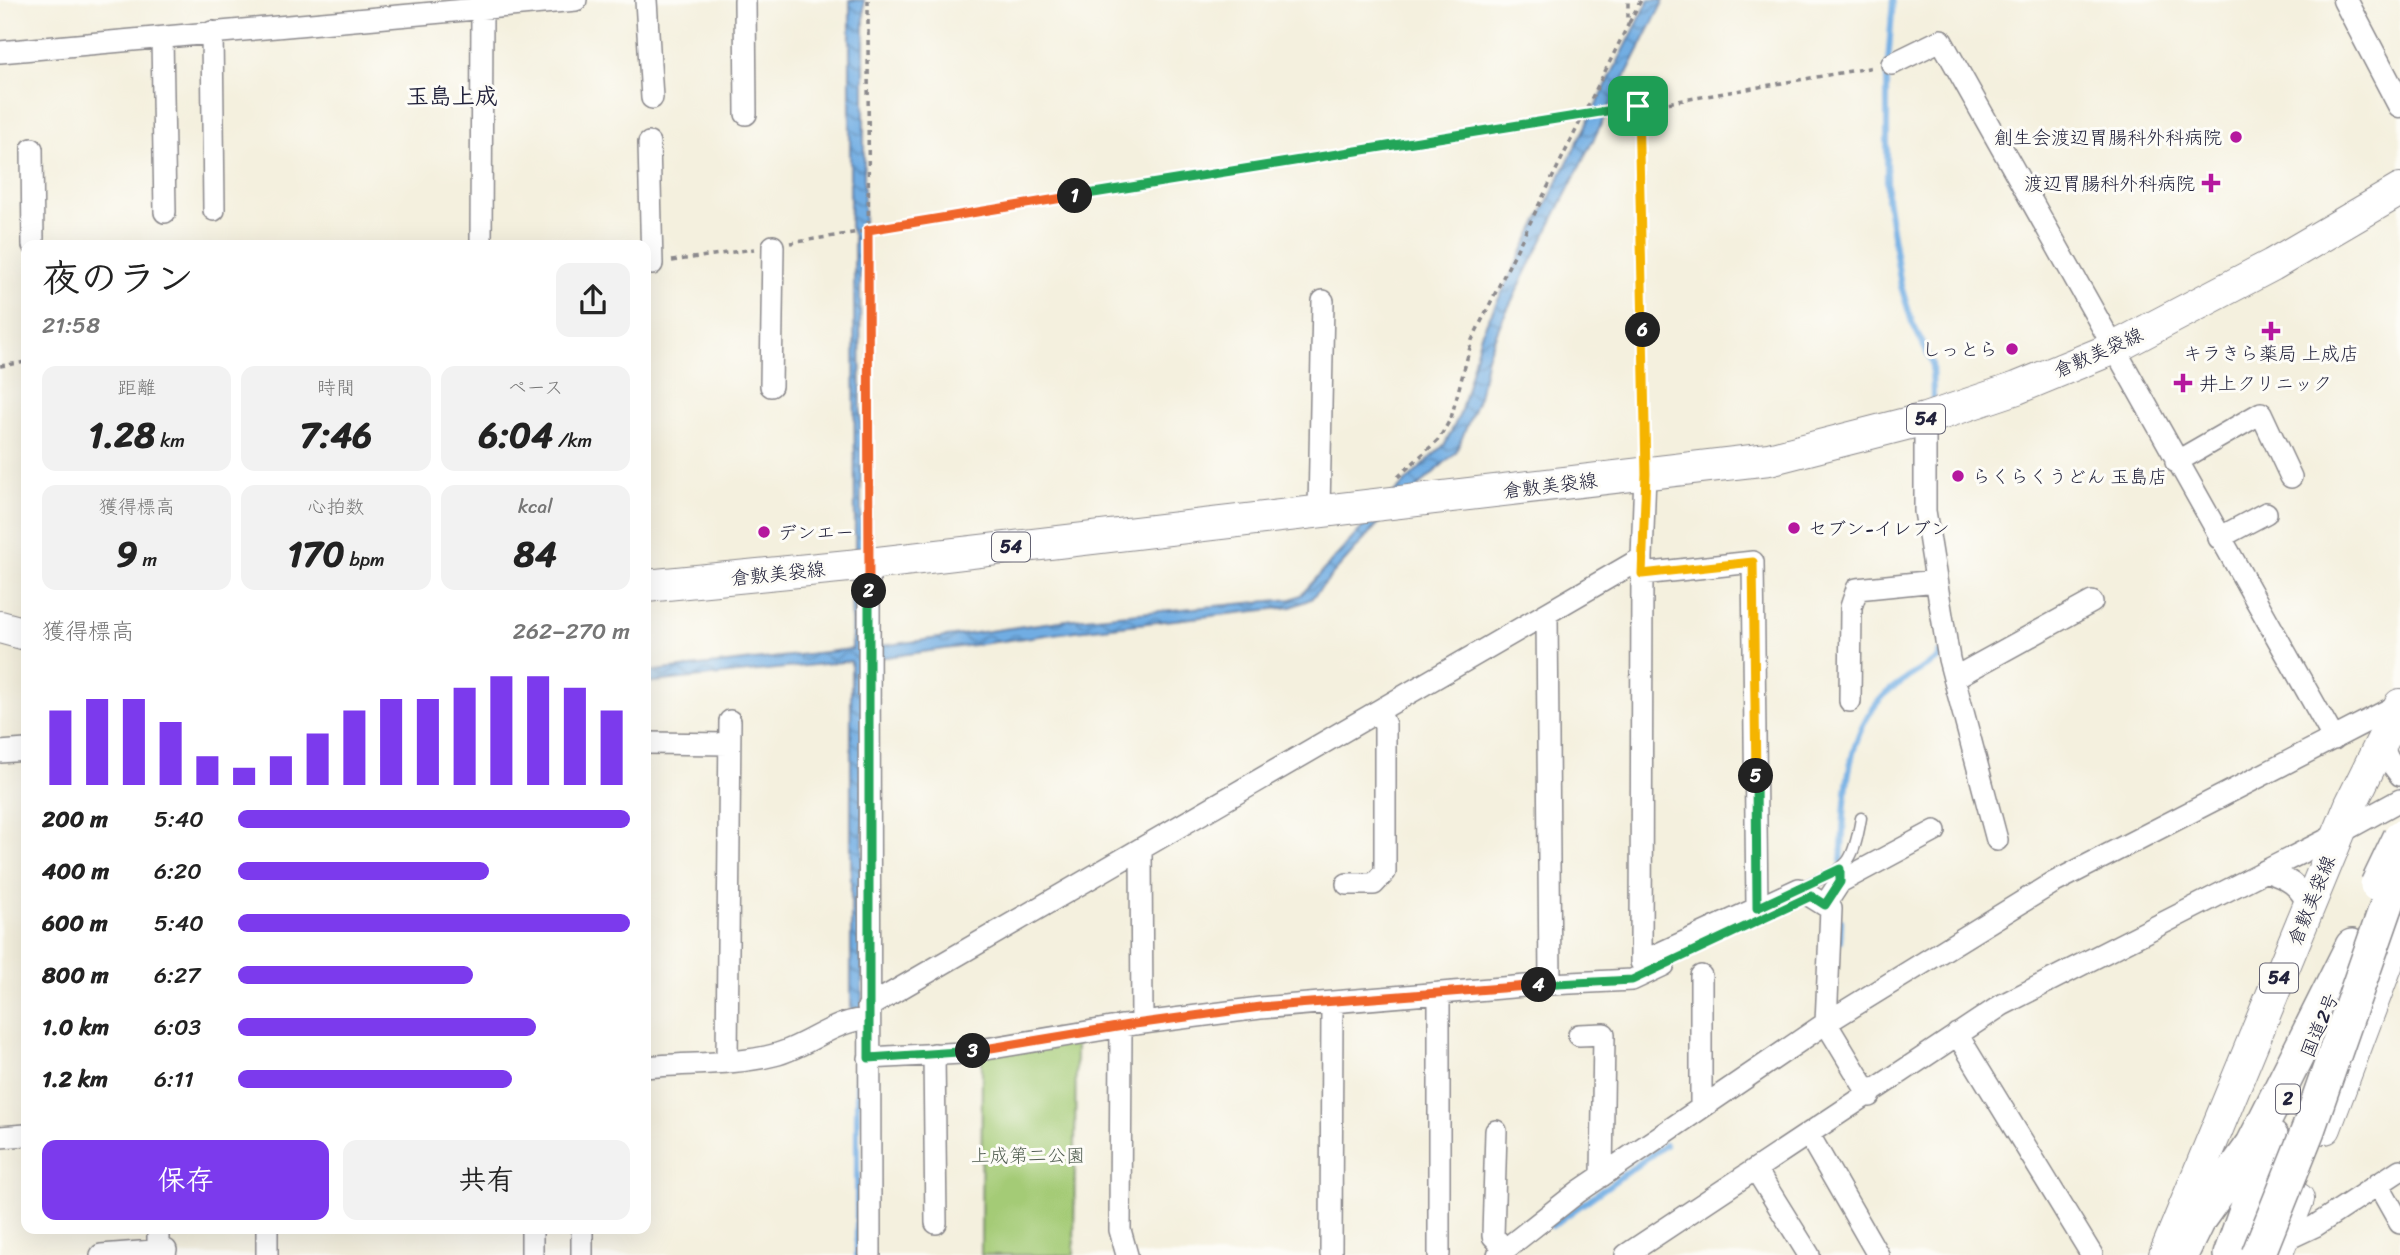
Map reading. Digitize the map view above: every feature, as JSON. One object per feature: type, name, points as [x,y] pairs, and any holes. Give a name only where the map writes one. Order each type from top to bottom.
[{"type":"highway","name":"国道2号","points":[[2230,1255],[2270,1142],[2400,837]]},
{"type":"highway","points":[[2277,1242],[2308,1130],[2400,867]]},
{"type":"highway","points":[[2181,1255],[2197,1222],[2253,1144],[2352,946]]},
{"type":"main road","name":"倉敷美袋線","points":[[651,586],[869,564],[1769,459],[1925,419],[2017,388],[2114,348],[2272,265],[2400,190]]},
{"type":"main road","points":[[0,627],[21,633]]},
{"type":"main road","name":"倉敷美袋線","points":[[2165,1255],[2338,834],[2400,704]]},
{"type":"main road","points":[[2277,1242],[2400,929]]},
{"type":"street","points":[[0,52],[576,0]]},
{"type":"street","points":[[646,0],[652,98]]},
{"type":"street","points":[[745,0],[746,114]]},
{"type":"street","points":[[2345,0],[2400,105]]},
{"type":"street","points":[[481,240],[482,8]]},
{"type":"street","points":[[212,32],[214,210]]},
{"type":"street","points":[[162,38],[165,212]]},
{"type":"street","points":[[1889,64],[1941,40],[2176,462],[2334,738]]},
{"type":"street","points":[[649,143],[652,264]]},
{"type":"street","points":[[32,149],[33,240]]},
{"type":"street","points":[[771,386],[774,246]]},
{"type":"street","points":[[1319,510],[1323,301]]},
{"type":"street","points":[[2176,462],[2261,413],[2291,477]]},
{"type":"street","points":[[1925,419],[1925,511],[1930,582],[1997,839]]},
{"type":"street","points":[[1646,474],[1642,566],[1642,962],[1757,908],[1812,897],[1831,909],[1829,1027],[1870,1096]]},
{"type":"street","points":[[2220,538],[2266,513]]},
{"type":"street","points":[[651,1067],[770,1056],[791,1051],[863,1016],[1141,849],[1379,711],[1547,614],[1642,566],[1753,562],[1757,908]]},
{"type":"street","points":[[869,564],[870,654],[863,1016],[869,1058],[870,1255]]},
{"type":"street","points":[[1850,701],[1851,607],[1857,589],[1930,582]]},
{"type":"street","points":[[1954,678],[2092,602]]},
{"type":"street","points":[[1547,614],[1550,984]]},
{"type":"street","points":[[1496,1131],[1493,1236],[1501,1252],[1602,1176],[1701,1108],[2051,884],[2400,704]]},
{"type":"street","points":[[1347,884],[1374,884],[1385,872],[1385,725],[1379,711]]},
{"type":"street","points":[[727,1060],[730,721]]},
{"type":"street","points":[[651,743],[729,744]]},
{"type":"street","points":[[2381,743],[2388,760],[2400,775]]},
{"type":"street","points":[[0,752],[21,750]]},
{"type":"street","points":[[1632,1253],[2002,1005],[2397,803]]},
{"type":"street","points":[[869,1058],[962,1053],[1131,1024],[1332,1002],[1632,980],[1812,897],[1840,876],[1935,831]]},
{"type":"street","points":[[1127,1255],[1120,1230],[1141,849]]},
{"type":"street","points":[[2265,871],[2295,884],[2304,894],[2308,907]]},
{"type":"street","points":[[1701,976],[1701,1108]]},
{"type":"street","points":[[1439,993],[1439,1255]]},
{"type":"street","points":[[1331,1255],[1332,1002]]},
{"type":"street","points":[[1579,1035],[1604,1034],[1602,1176]]},
{"type":"street","points":[[1958,1034],[2092,1255]]},
{"type":"street","points":[[934,1054],[936,1223]]},
{"type":"street","points":[[0,1137],[21,1135]]},
{"type":"street","points":[[1809,1135],[1878,1255]]},
{"type":"street","points":[[1756,1170],[1809,1255]]},
{"type":"street","points":[[2250,1255],[2315,1226],[2381,1189],[2400,1170]]},
{"type":"street","points":[[2381,1189],[2400,1223]]},
{"type":"street","points":[[101,1255],[162,1250],[159,1234]]},
{"type":"street","points":[[267,1234],[267,1255]]},
{"type":"street","points":[[532,1255],[533,1234]]},
{"type":"street","points":[[582,1234],[582,1255]]},
{"type":"lane","points":[[1812,897],[1840,876],[1852,858],[1861,818]]},
{"type":"path","points":[[869,0],[869,564]]},
{"type":"path","points":[[1628,0],[1628,25]]},
{"type":"path","points":[[1375,504],[1406,467],[1439,439],[1451,418],[1472,340],[1641,0]]},
{"type":"path","points":[[868,230],[1609,113],[1889,64]]},
{"type":"path","points":[[1638,106],[1646,474]]},
{"type":"path","points":[[0,366],[21,363]]},
{"type":"green space","name":"上成第二公園","points":[[1076,1042],[1074,1255],[981,1255],[982,1055]]},
{"type":"water","points":[[850,0],[864,0],[864,224],[860,239],[861,531],[865,547],[863,582],[875,647],[1074,619],[1292,599],[1301,595],[1392,495],[1445,444],[1460,414],[1481,334],[1649,0],[1664,0],[1502,320],[1487,356],[1479,397],[1456,452],[1378,524],[1311,599],[1291,607],[1075,631],[864,660],[862,1008],[851,1013],[851,661],[651,682],[651,671],[852,649],[851,582],[855,547],[854,237],[850,227]]},
{"type":"waterway","points":[[1893,0],[1887,75],[1887,198],[1901,286],[1912,322],[1932,363],[1933,397]]},
{"type":"waterway","points":[[1841,861],[1849,770],[1863,726],[1874,707],[1890,690],[1940,658],[1939,654]]},
{"type":"waterway","points":[[1840,940],[1841,920]]},
{"type":"waterway","points":[[857,1022],[857,1255]]},
{"type":"waterway","points":[[1552,1226],[1665,1145]]},
{"type":"place","name":"創生会渡辺胃腸科外科病院","points":[[2236,137]]},
{"type":"place","name":"渡辺胃腸科外科病院","points":[[2211,183]]},
{"type":"place","name":"キラきら薬局 上成店","points":[[2271,331]]},
{"type":"place","name":"しっとら","points":[[2012,349]]},
{"type":"place","name":"井上クリニック","points":[[2183,383]]},
{"type":"place","name":"らくらくうどん 玉島店","points":[[1958,476]]},
{"type":"place","name":"セブン-イレブン","points":[[1794,528]]},
{"type":"place","name":"デンエー","points":[[764,532]]},
{"type":"district","name":"玉島上成","points":[[452,96]]},
{"type":"route","points":[[1638,106],[1646,474],[1642,574],[1753,562],[1757,908],[1840,869],[1840,882],[1835,894],[1825,905],[1811,896],[1632,980],[1260,1007],[1135,1024],[962,1053],[869,1058],[868,230],[1609,113],[1638,106]]}]
